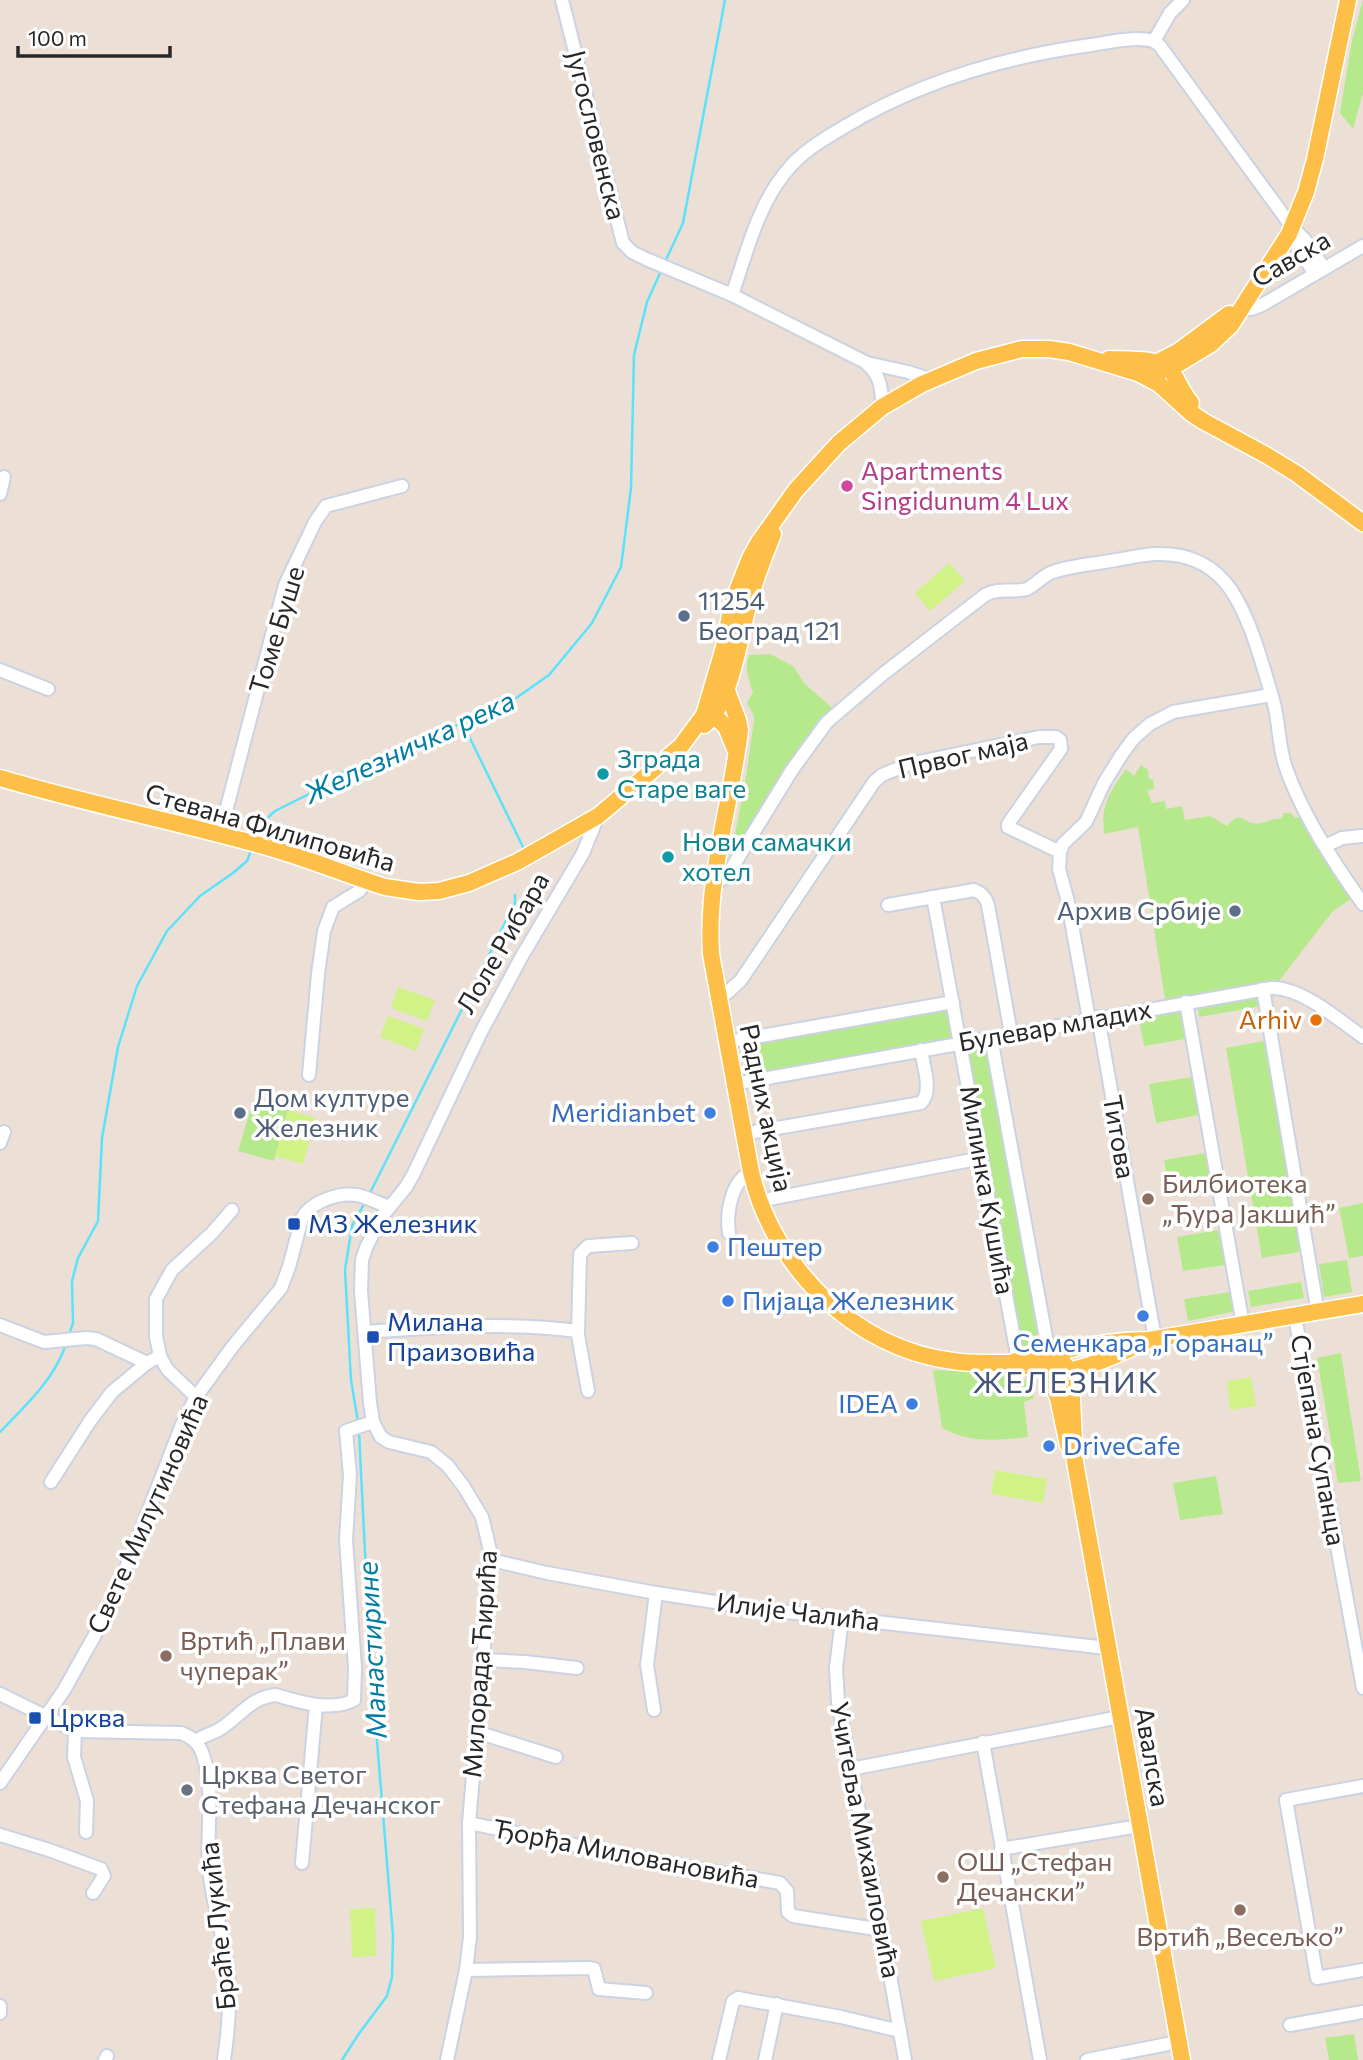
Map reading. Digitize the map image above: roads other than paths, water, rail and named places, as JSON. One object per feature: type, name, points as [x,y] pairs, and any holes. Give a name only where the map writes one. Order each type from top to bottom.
[{"type":"main road","points":[[1241,309],[1292,227],[1306,192],[1348,0]]},
{"type":"main road","name":"Савска","points":[[1156,372],[1179,351],[1231,313],[1241,309]]},
{"type":"main road","name":"Лоле Рибара","points":[[598,816],[681,746],[715,710],[721,660],[737,588],[754,550],[796,490],[839,443],[882,407],[932,380],[990,357],[1022,349],[1049,349],[1156,372],[1191,413],[1297,474],[1363,523]]},
{"type":"main road","name":"Лоле Рибара","points":[[1086,357],[1118,369],[1156,372]]},
{"type":"main road","name":"Радних акција","points":[[715,710],[738,720],[740,730],[714,879],[710,934],[718,997],[743,1134],[759,1200],[776,1238],[797,1269],[826,1301],[882,1339],[953,1362],[1014,1361],[1127,1340],[1152,1340],[1363,1304]]},
{"type":"main road","name":"Стевана Филиповића","points":[[0,778],[76,800],[274,849],[393,889],[419,892],[439,891],[481,879],[598,816]]},
{"type":"main road","name":"Радних акција","points":[[1014,1361],[1047,1371],[1069,1371],[1152,1340]]},
{"type":"main road","points":[[1047,1371],[1050,1353],[1058,1357],[1069,1371]]},
{"type":"main road","points":[[1073,1412],[1079,1387],[1085,1377],[1112,1357]]},
{"type":"main road","name":"Авалска","points":[[1047,1371],[1058,1398],[1069,1448],[1075,1462]]},
{"type":"main road","name":"Авалска","points":[[1069,1371],[1075,1462],[1182,2060]]},
{"type":"street","name":"Југословенска","points":[[562,0],[623,243],[632,252],[646,259],[732,295]]},
{"type":"street","points":[[1154,41],[1170,13],[1183,0]]},
{"type":"street","points":[[932,380],[867,363],[732,295],[762,213],[784,173],[804,153],[868,112],[904,95],[1026,55],[1112,42],[1154,41],[1292,227],[1296,245],[1319,271]]},
{"type":"street","name":"Савска","points":[[1241,309],[1262,305],[1363,246]]},
{"type":"street","points":[[867,363],[879,380],[882,407]]},
{"type":"street","points":[[0,494],[4,477]]},
{"type":"street","name":"Томе Буше","points":[[228,837],[285,585],[315,522],[326,506],[402,486]]},
{"type":"street","points":[[714,879],[722,879],[730,870],[798,760],[827,722],[883,674],[989,592],[1027,589],[1051,572],[1148,554],[1176,555],[1197,561],[1217,573],[1238,598],[1271,695],[1287,770],[1325,846],[1363,904]]},
{"type":"street","points":[[0,670],[48,690]]},
{"type":"street","points":[[1060,852],[1068,838],[1083,826],[1090,816],[1111,773],[1134,737],[1143,730],[1173,712],[1271,695]]},
{"type":"street","name":"Првог маја","points":[[718,997],[727,993],[741,980],[874,782],[882,775],[931,759],[1054,736],[1060,740],[1061,749],[1008,827],[1060,852]]},
{"type":"street","name":"Лоле Рибара","points":[[388,1207],[406,1188],[413,1175],[480,1034],[583,853],[598,816]]},
{"type":"street","points":[[1325,846],[1342,838],[1363,836]]},
{"type":"street","name":"Титова","points":[[1060,852],[1059,869],[1068,898],[1093,1018],[1152,1340]]},
{"type":"street","points":[[309,1075],[324,931],[333,907],[359,891],[366,881]]},
{"type":"street","points":[[888,905],[974,890],[982,894],[986,899],[1011,1034]]},
{"type":"street","name":"Милинка Кушића","points":[[933,897],[982,1158],[1014,1361]]},
{"type":"street","points":[[1263,989],[1318,1313]]},
{"type":"street","name":"Булевар младих","points":[[734,1084],[1263,989],[1286,989],[1323,1009],[1363,1037]]},
{"type":"street","points":[[727,1042],[953,1002]]},
{"type":"street","points":[[1186,1002],[1243,1325]]},
{"type":"street","points":[[992,1038],[1050,1353]]},
{"type":"street","points":[[743,1134],[921,1102],[927,1094],[921,1050]]},
{"type":"street","points":[[759,1200],[982,1158]]},
{"type":"street","points":[[729,1233],[728,1214],[734,1192],[743,1176],[751,1172]]},
{"type":"street","name":"Свете Милутиновића","points":[[0,1783],[80,1664],[105,1616],[131,1556],[181,1427],[196,1397],[233,1346],[276,1296],[286,1278],[305,1212],[310,1206],[346,1194],[359,1195],[388,1207]]},
{"type":"street","points":[[0,1694],[75,1731],[181,1733],[195,1741],[220,1729],[246,1707],[269,1695],[316,1705],[348,1703],[354,1700],[354,1630],[346,1540],[350,1475],[346,1431],[369,1423],[370,1403],[361,1291],[362,1260],[371,1235],[388,1207]]},
{"type":"street","points":[[196,1397],[167,1369],[160,1356],[155,1306],[159,1292],[172,1270],[212,1233],[232,1210]]},
{"type":"street","points":[[588,1391],[578,1331],[581,1252],[588,1246],[632,1243]]},
{"type":"street","name":"Стјепана Супанца","points":[[1295,1317],[1362,1680]]},
{"type":"street","points":[[0,1325],[36,1340],[54,1342],[86,1338],[107,1343],[148,1363]]},
{"type":"street","points":[[365,1332],[476,1326],[525,1326],[578,1331]]},
{"type":"street","points":[[51,1482],[112,1392],[160,1356]]},
{"type":"street","name":"Милорада Ћирића","points":[[369,1423],[389,1442],[431,1452],[448,1466],[482,1517],[491,1559],[469,1823],[470,1937],[466,1970],[447,2060]]},
{"type":"street","name":"Илије Чалића","points":[[491,1559],[547,1573],[761,1609],[1107,1647]]},
{"type":"street","points":[[654,1710],[647,1665],[656,1593]]},
{"type":"street","name":"Учитеља Михаиловића","points":[[842,1619],[836,1682],[905,2060]]},
{"type":"street","points":[[483,1660],[577,1668]]},
{"type":"street","points":[[302,1863],[316,1705]]},
{"type":"street","points":[[851,1769],[1120,1717]]},
{"type":"street","points":[[75,1731],[74,1757],[87,1801],[86,1832]]},
{"type":"street","points":[[477,1732],[556,1757]]},
{"type":"street","name":"Браће Лукића","points":[[195,1741],[202,1751],[205,1763],[209,1793],[209,1869],[228,1974],[230,2004],[224,2060]]},
{"type":"street","points":[[984,1742],[1040,2060]]},
{"type":"street","points":[[1363,1786],[1286,1800],[1317,1978],[1363,1970]]},
{"type":"street","name":"Ђорђа Миловановића","points":[[469,1823],[623,1855],[780,1883],[787,1891],[788,1912],[793,1916],[882,1930]]},
{"type":"street","points":[[1002,1849],[1139,1826]]},
{"type":"street","points":[[0,1835],[101,1869],[104,1876],[93,1893]]},
{"type":"street","points":[[466,1970],[589,1968],[594,1969],[597,1974],[597,1986],[602,1991],[646,1993]]},
{"type":"street","points":[[719,2060],[733,2004],[738,1998],[900,2031]]},
{"type":"street","points":[[765,2060],[777,2004]]},
{"type":"street","points":[[0,2006],[0,2013]]},
{"type":"street","points":[[1290,2025],[1363,2012]]},
{"type":"street","points":[[1087,2060],[1178,2042]]},
{"type":"waterway","name":"Железничка река","points":[[665,262],[683,223],[725,0]]},
{"type":"waterway","name":"Железничка река","points":[[256,839],[262,823],[275,811],[311,793],[345,771],[435,731],[463,724],[502,708],[549,675],[592,623],[621,567],[631,488],[634,355],[647,302],[661,271]]},
{"type":"waterway","name":"Манастирине","points":[[463,724],[523,847]]},
{"type":"waterway","name":"Железничка река","points":[[69,1335],[73,1323],[72,1281],[78,1258],[98,1221],[102,1138],[118,1047],[137,986],[167,931],[200,896],[247,861],[252,848]]},
{"type":"waterway","name":"Манастирине","points":[[370,1193],[515,903],[515,895]]},
{"type":"waterway","name":"Манастирине","points":[[358,1422],[351,1380],[345,1270],[352,1226],[365,1202]]},
{"type":"waterway","name":"Железничка река","points":[[0,1432],[47,1381],[66,1344]]},
{"type":"waterway","name":"Манастирине","points":[[342,2060],[387,1996],[392,1977],[393,1936],[373,1692],[373,1649],[359,1432]]},
{"type":"place","name":"Apartments Singidunum 4 Lux","points":[[847,486]]},
{"type":"place","name":"11254 Београд 121","points":[[684,616]]},
{"type":"place","name":"Зграда Старе ваге","points":[[603,774]]},
{"type":"place","name":"Нови самачки хотел","points":[[668,857]]},
{"type":"place","name":"Архив Србије","points":[[1235,911]]},
{"type":"place","name":"Arhiv","points":[[1316,1020]]},
{"type":"place","name":"Дом културе Железник","points":[[240,1113]]},
{"type":"place","name":"Meridianbet","points":[[710,1113]]},
{"type":"place","name":"Билбиотека „Ђура Јакшић”","points":[[1148,1199]]},
{"type":"place","name":"МЗ Железник","points":[[294,1224]]},
{"type":"place","name":"Пештер","points":[[713,1247]]},
{"type":"place","name":"Пијаца Железник","points":[[728,1301]]},
{"type":"place","name":"Семенкара „Горанац”","points":[[1143,1316]]},
{"type":"place","name":"Милана Праизовића","points":[[373,1337]]},
{"type":"place","name":"IDEA","points":[[912,1404]]},
{"type":"place","name":"DriveCafe","points":[[1049,1446]]},
{"type":"place","name":"Вртић „Плави чуперак”","points":[[166,1656]]},
{"type":"place","name":"Црква","points":[[35,1718]]},
{"type":"place","name":"Црква Светог Стефана Дечанског","points":[[187,1790]]},
{"type":"place","name":"ОШ „Стефан Дечански”","points":[[943,1877]]},
{"type":"place","name":"Вртић „Весељко”","points":[[1240,1910]]},
{"type":"district","name":"ЖЕЛЕЗНИК","points":[[1066,1383]]}]
